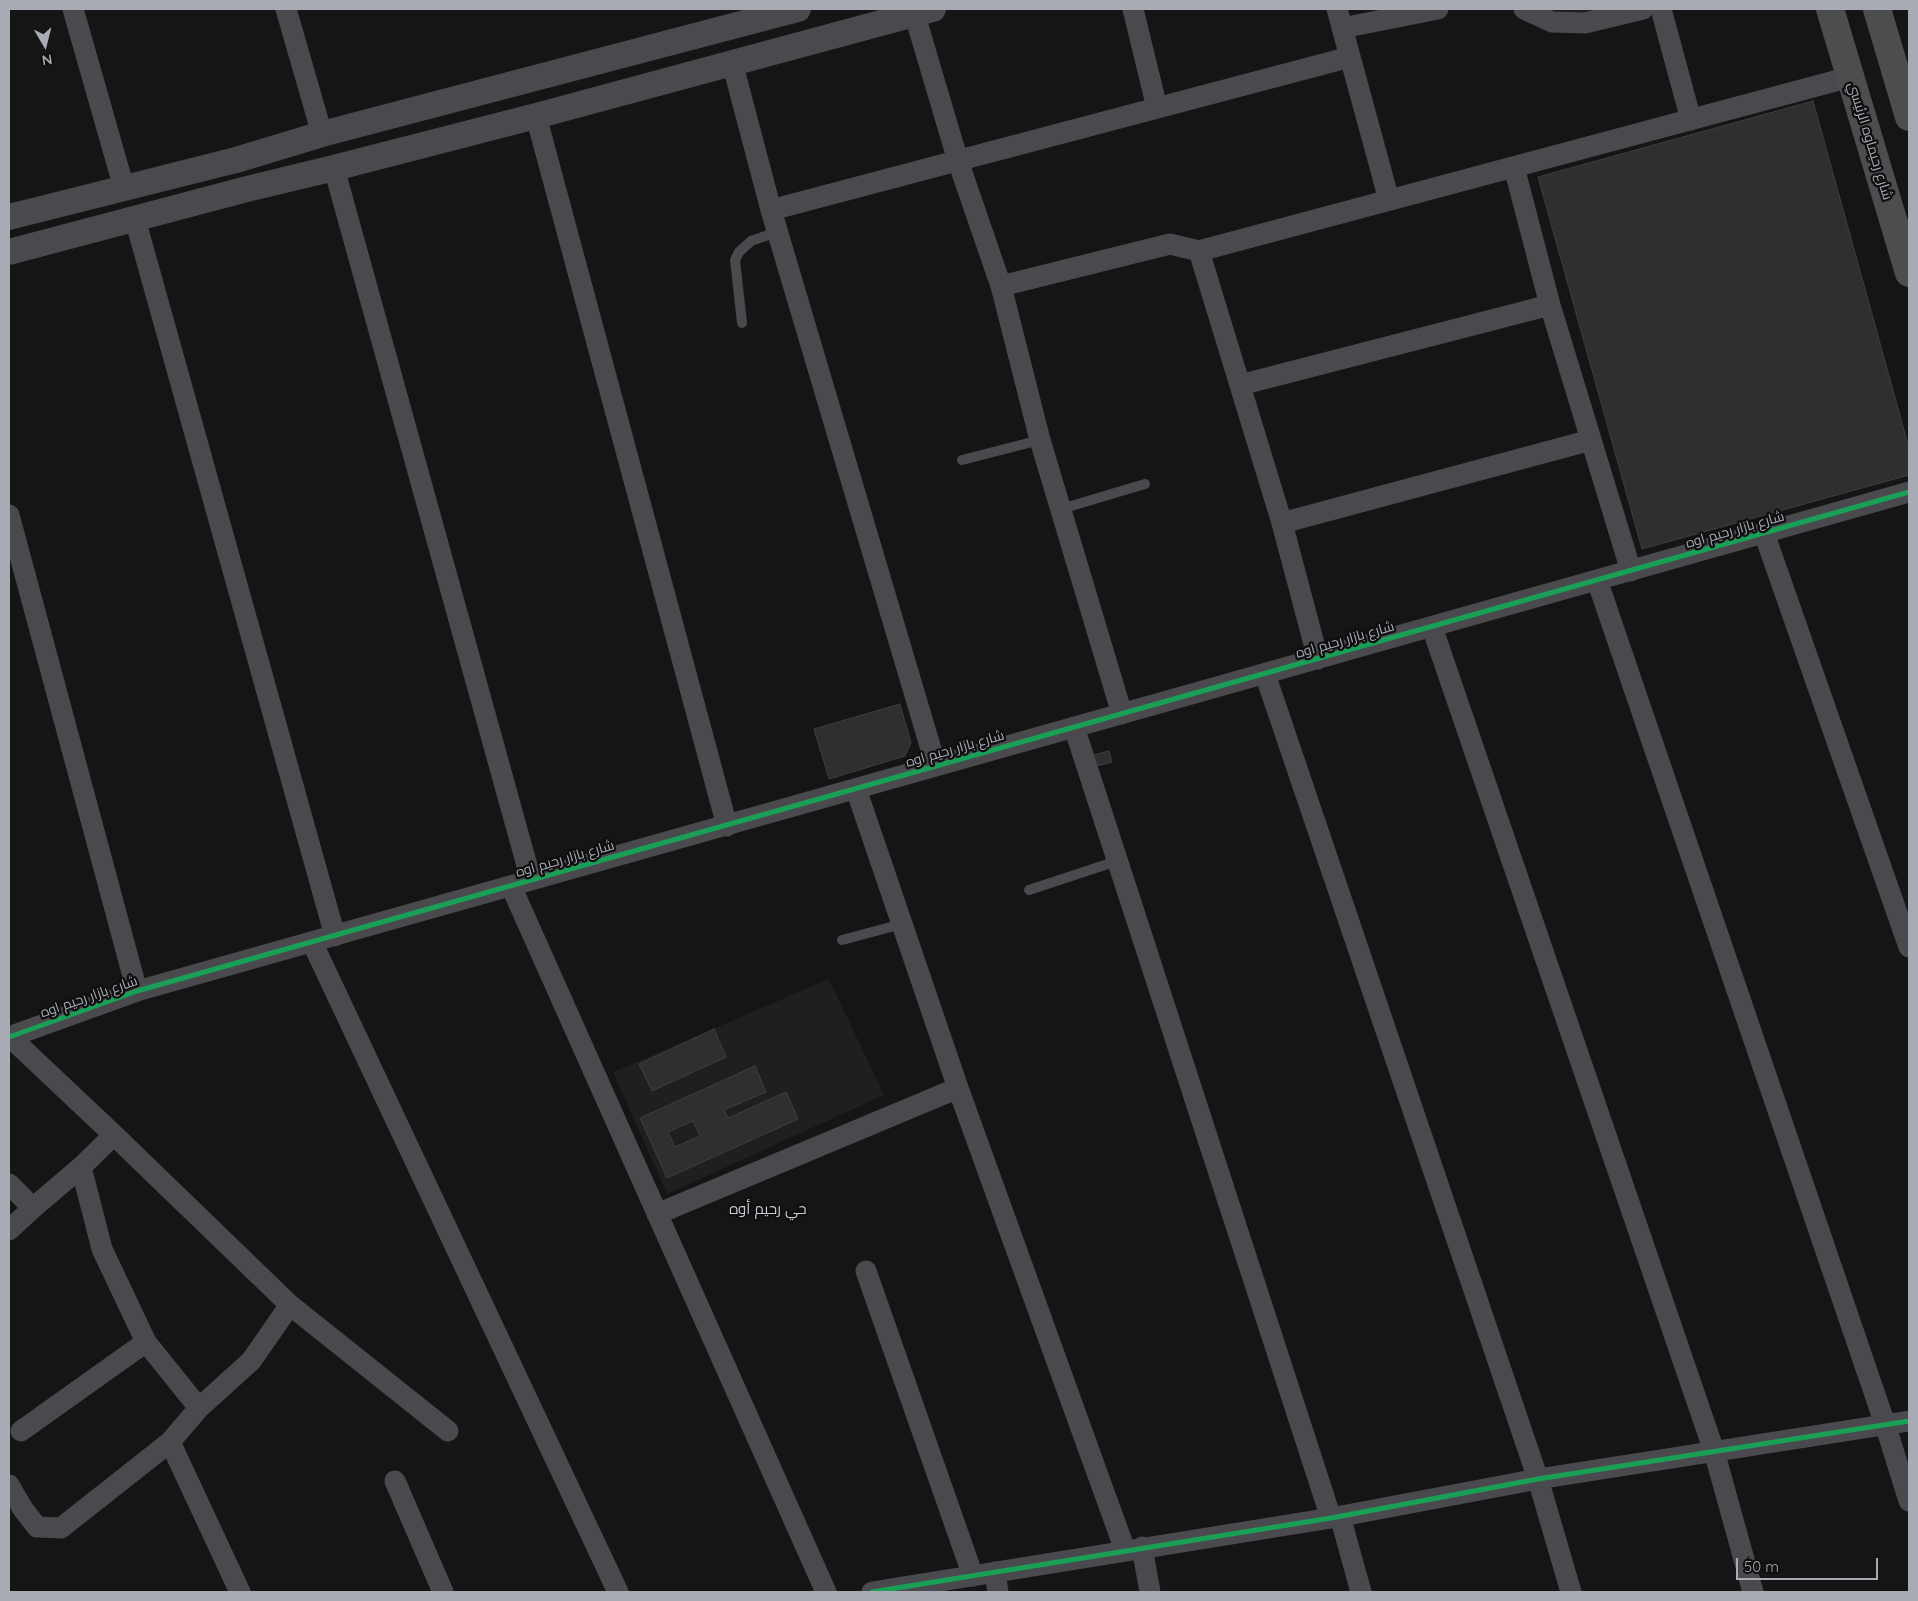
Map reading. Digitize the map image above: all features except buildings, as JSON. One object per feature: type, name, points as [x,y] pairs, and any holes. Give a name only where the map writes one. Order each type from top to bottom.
[{"type":"main road","name":"شارع رحيماوه الرئيسي","points":[[1830,9],[1909,273]]},
{"type":"main road","points":[[1877,9],[1909,117]]},
{"type":"street","points":[[74,9],[124,188]]},
{"type":"street","points":[[286,9],[322,134]]},
{"type":"street","points":[[9,217],[236,160],[322,134],[798,9]]},
{"type":"street","points":[[1134,9],[1157,108]]},
{"type":"street","points":[[1389,200],[1339,18],[1438,9]]},
{"type":"street","points":[[1524,9],[1552,22],[1585,23],[1642,9]]},
{"type":"street","points":[[1661,9],[1691,120]]},
{"type":"street","points":[[9,252],[247,189],[536,116],[920,10],[958,161],[1001,286],[1040,440],[1122,714]]},
{"type":"street","points":[[771,210],[1350,57]]},
{"type":"street","points":[[732,62],[777,232],[936,766]]},
{"type":"street","points":[[1001,286],[1170,244],[1199,251],[1850,78]]},
{"type":"street","points":[[536,116],[727,826]]},
{"type":"street","points":[[236,160],[247,189]]},
{"type":"street","points":[[1514,167],[1550,305],[1631,571]]},
{"type":"street","points":[[334,168],[521,883],[657,1214],[826,1592]]},
{"type":"street","points":[[135,219],[335,936]]},
{"type":"street","points":[[1199,251],[1282,523],[1318,659]]},
{"type":"street","points":[[1240,385],[1550,305]]},
{"type":"street","points":[[1282,523],[1591,440]]},
{"type":"street","name":"شارع بازار رحيم اوه","points":[[9,1037],[138,992],[312,942],[1909,492]]},
{"type":"street","points":[[9,515],[138,992]]},
{"type":"street","points":[[1764,533],[1909,947]]},
{"type":"street","points":[[1597,580],[1885,1424],[1909,1501]]},
{"type":"street","points":[[1432,627],[1714,1451],[1753,1592]]},
{"type":"street","points":[[1265,674],[1538,1479],[1570,1592]]},
{"type":"street","points":[[1074,727],[1361,1592]]},
{"type":"street","points":[[856,789],[958,1088],[1150,1592]]},
{"type":"street","points":[[312,942],[618,1592]]},
{"type":"street","points":[[9,1037],[114,1135],[290,1305],[448,1431]]},
{"type":"street","points":[[657,1214],[958,1088]]},
{"type":"street","points":[[9,1230],[81,1167],[114,1135]]},
{"type":"street","points":[[81,1167],[102,1249],[146,1342],[199,1408]]},
{"type":"street","points":[[9,1184],[33,1208]]},
{"type":"street","points":[[866,1271],[973,1576]]},
{"type":"street","points":[[9,1485],[36,1527],[61,1528],[170,1442],[199,1408],[251,1361],[290,1305]]},
{"type":"street","points":[[21,1430],[146,1342]]},
{"type":"street","points":[[872,1592],[973,1576],[996,1582],[1134,1549],[1335,1517],[1538,1479],[1909,1421]]},
{"type":"street","points":[[170,1442],[240,1592]]},
{"type":"street","points":[[395,1481],[443,1592]]},
{"type":"lane","points":[[742,323],[735,260],[739,252],[752,240],[777,232]]},
{"type":"lane","points":[[962,460],[1040,440]]},
{"type":"lane","points":[[1061,509],[1145,484]]},
{"type":"lane","points":[[1029,890],[1117,861]]},
{"type":"lane","points":[[842,940],[902,924]]},
{"type":"shaded area","points":[[1548,9],[1617,9],[1584,17],[1557,13]]},
{"type":"shaded area","points":[[829,979],[884,1095],[667,1194],[613,1072]]},
{"type":"cycle path","points":[[9,1037],[137,991],[1909,492]]},
{"type":"cycle path","points":[[872,1592],[1331,1518],[1538,1479],[1909,1421]]},
{"type":"district","name":"حي رحيم أوه","points":[[768,1209]]}]
